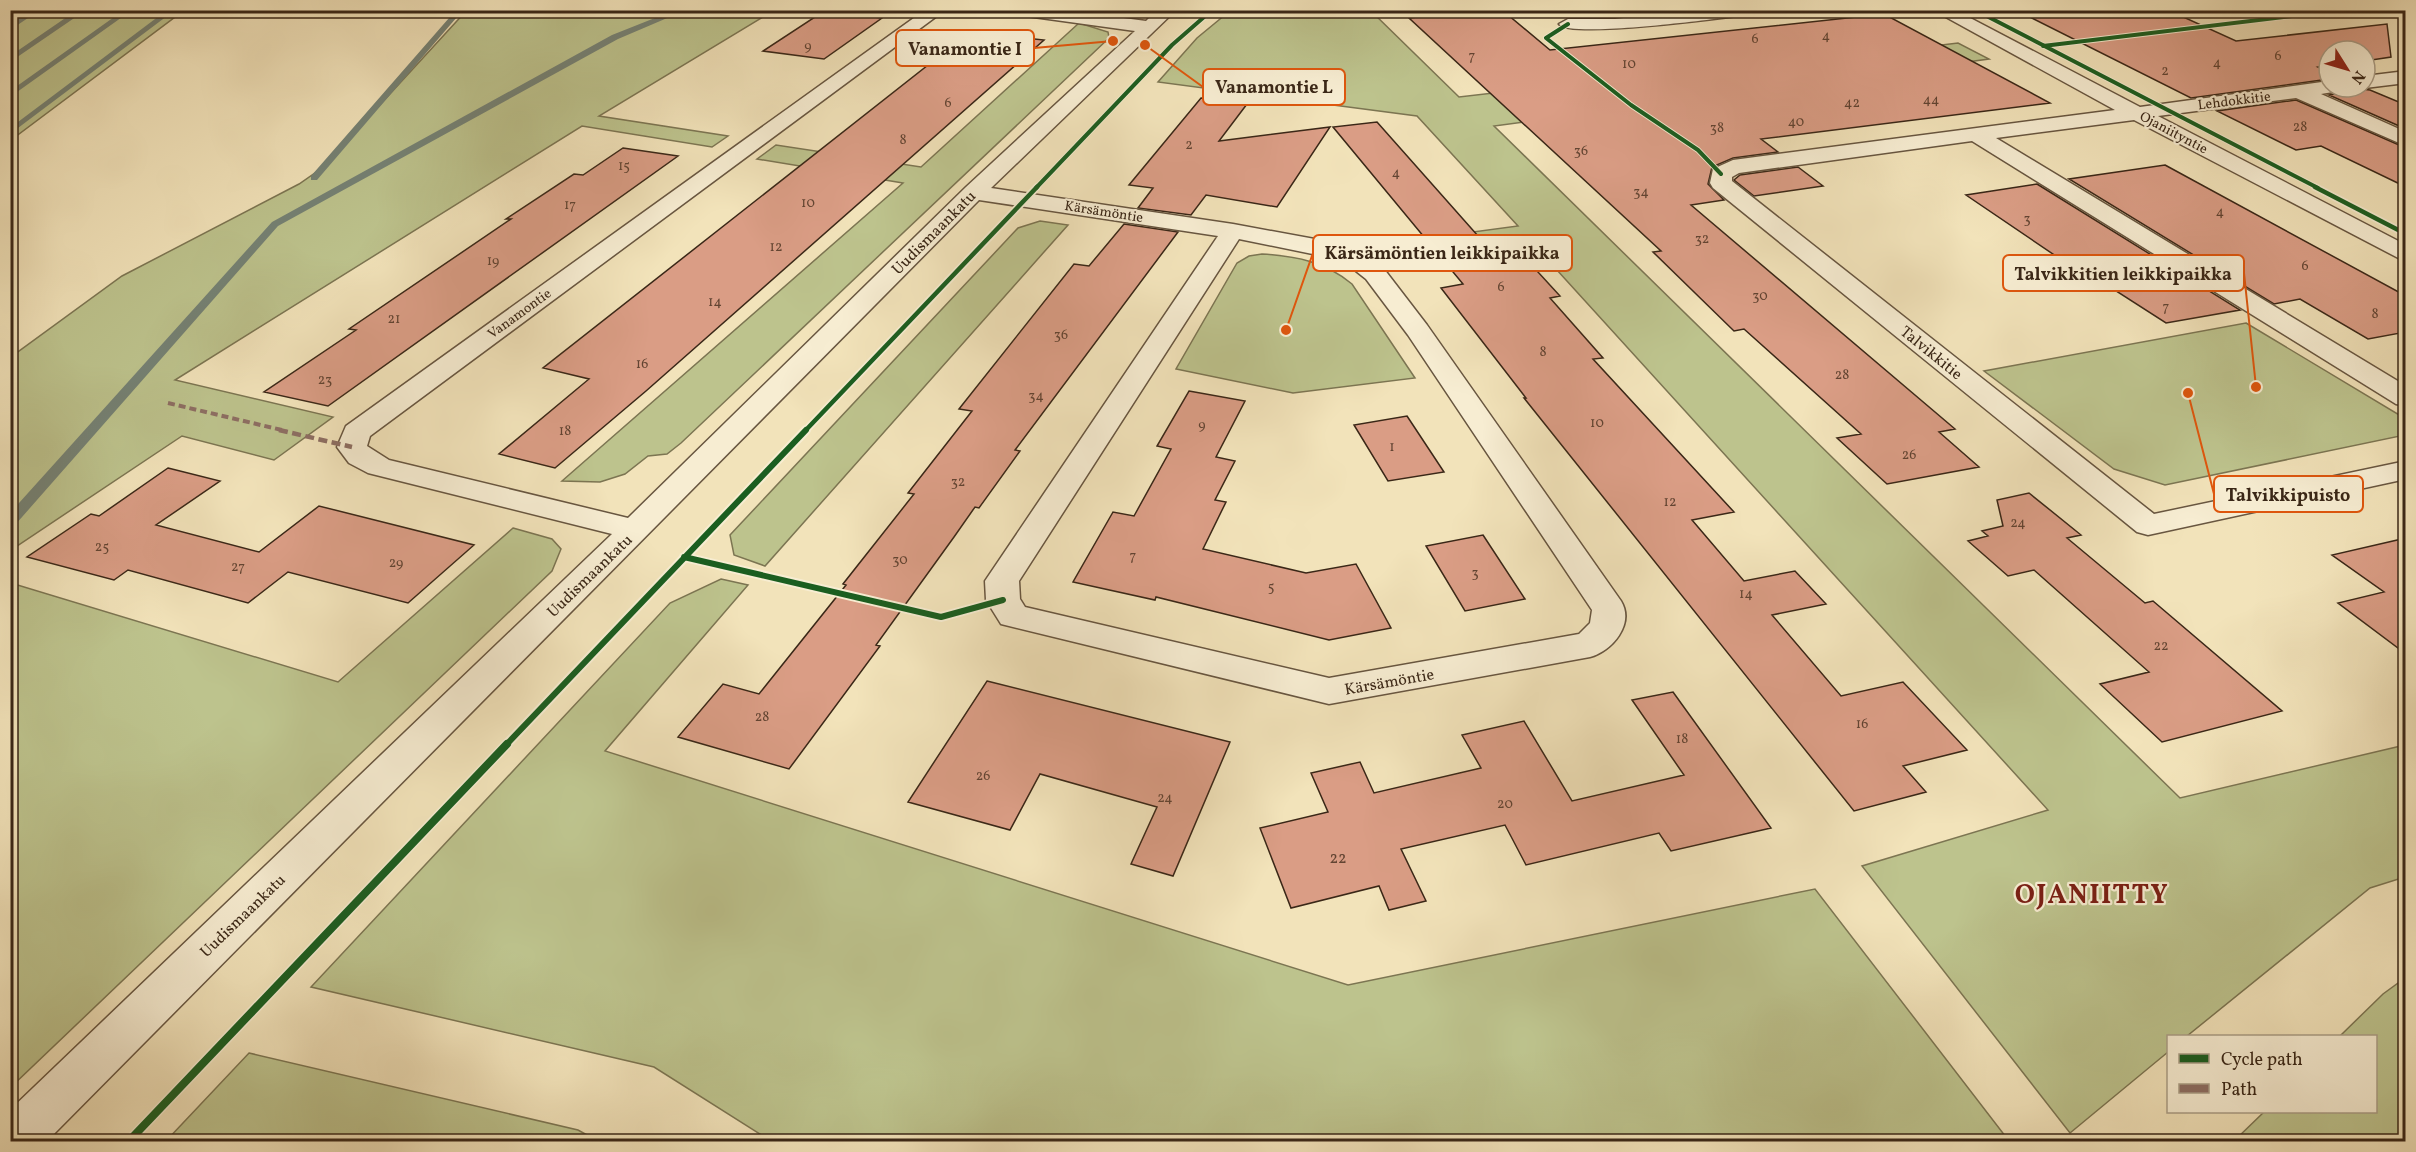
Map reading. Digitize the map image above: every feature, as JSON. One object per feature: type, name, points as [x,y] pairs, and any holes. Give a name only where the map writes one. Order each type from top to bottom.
[{"type":"street","name":"Vanamontie","points":[[635,530],[379,467],[360,457],[352,447],[356,432],[937,10]]},
{"type":"street","points":[[1018,10],[1158,19]]},
{"type":"street","points":[[1568,24],[1615,24],[1746,10]]},
{"type":"street","name":"Ojaniityntie","points":[[1941,10],[2406,255]]},
{"type":"street","name":"Uudismaankatu","points":[[12,1142],[635,530],[974,192],[1158,19]]},
{"type":"street","points":[[2377,81],[2406,77]]},
{"type":"street","name":"Lehdokkitie","points":[[2136,112],[2317,89]]},
{"type":"street","points":[[2299,92],[2406,140]]},
{"type":"street","name":"Talvikkitie","points":[[2136,112],[1978,136],[1733,167],[1721,174],[1721,183],[2148,525],[2406,470]]},
{"type":"street","points":[[1978,136],[2406,398]]},
{"type":"street","name":"Kärsämöntie","points":[[974,192],[1233,231],[1331,249],[1351,255],[1376,274],[1609,609],[1607,627],[1590,645],[1329,691],[1013,616],[1003,600],[1002,581],[1233,231]]},
{"type":"green space","points":[[11,10],[183,10],[183,11],[11,140]]},
{"type":"green space","points":[[467,10],[773,11],[599,116],[728,136],[712,147],[582,126],[175,380],[333,417],[274,460],[182,436],[11,550],[11,357],[122,276],[299,184],[322,168]]},
{"type":"green space","points":[[1231,10],[1371,11],[1459,97],[1590,82],[1618,84],[1958,43],[1989,59],[1494,126],[2180,798],[2405,745],[2405,877],[2370,888],[2188,1035],[2167,1035],[2167,1053],[2070,1133],[1862,866],[2048,810],[1526,236],[1390,255],[1383,244],[1518,226],[1417,116],[1158,82],[1197,38]]},
{"type":"green space","points":[[1079,23],[1108,32],[1109,38],[681,443],[667,454],[648,456],[625,474],[600,482],[562,481],[903,183],[757,159],[776,145],[921,167]]},
{"type":"green space","points":[[1040,221],[1068,225],[765,566],[734,555],[730,535],[1018,228]]},
{"type":"green space","points":[[1262,254],[1287,256],[1321,265],[1352,284],[1415,378],[1293,393],[1176,369],[1237,263],[1249,256]]},
{"type":"green space","points":[[2246,323],[2401,416],[2405,435],[2165,485],[2114,469],[1984,371]]},
{"type":"green space","points":[[513,528],[552,539],[561,549],[552,571],[11,1087],[11,583],[338,682]]},
{"type":"green space","points":[[721,579],[748,585],[605,751],[1348,985],[1815,889],[2009,1141],[771,1141],[654,1067],[311,987],[670,603]]},
{"type":"green space","points":[[2405,978],[2405,1141],[2234,1141],[2263,1113],[2377,1113],[2377,1035],[2341,1035],[2383,994]]},
{"type":"green space","points":[[249,1053],[578,1130],[598,1141],[166,1141]]},
{"type":"building","points":[[1502,10],[1550,50],[1884,14],[2050,103],[1761,139],[1778,152],[1733,158],[1712,167],[1708,184],[1724,200],[1691,205],[1955,429],[1939,432],[1979,467],[1887,484],[1837,438],[1861,434],[1744,329],[1734,331],[1653,252],[1661,251],[1409,18]]},
{"type":"building","points":[[2016,10],[2168,10],[2236,41],[2387,24],[2391,57],[2377,59],[2377,39],[2317,39],[2317,81],[2191,98]]},
{"type":"building","points":[[824,11],[882,18],[824,59],[763,51]]},
{"type":"building","points":[[970,32],[1044,40],[646,391],[555,468],[499,454],[589,379],[543,368]]},
{"type":"building","points":[[2377,93],[2406,105],[2406,129],[2338,99],[2377,99]]},
{"type":"building","points":[[1201,98],[1247,104],[1219,141],[1330,127],[1277,207],[1206,195],[1191,215],[1138,208],[1153,188],[1129,185]]},
{"type":"building","points":[[2296,100],[2406,148],[2406,187],[2321,146],[2296,150],[2217,111]]},
{"type":"building","points":[[1377,122],[1502,263],[1527,260],[1560,296],[1550,298],[1603,358],[1593,359],[1734,512],[1692,520],[1744,581],[1795,571],[1826,604],[1772,615],[1841,696],[1903,682],[1967,750],[1903,766],[1926,792],[1854,811],[1524,398],[1526,398],[1441,288],[1463,284],[1333,127]]},
{"type":"building","points":[[623,148],[678,156],[328,406],[264,392],[356,330],[349,329],[511,219],[506,219],[574,174],[583,175]]},
{"type":"building","points":[[2165,165],[2406,296],[2406,332],[2368,339],[2300,299],[2274,304],[2069,179]]},
{"type":"building","points":[[1798,167],[1823,186],[1754,196],[1734,180],[1740,175]]},
{"type":"building","points":[[2037,184],[2240,310],[2166,323],[2107,285],[2100,286],[1966,195]]},
{"type":"building","points":[[1124,224],[1178,232],[1015,450],[1020,451],[979,508],[975,507],[876,645],[880,646],[789,769],[678,737],[723,684],[759,694],[846,585],[843,584],[914,494],[908,493],[972,411],[959,409],[1074,264],[1089,266]]},
{"type":"building","points":[[1189,391],[1245,401],[1216,457],[1235,461],[1215,500],[1226,502],[1203,549],[1306,573],[1356,564],[1391,628],[1329,640],[1156,597],[1155,600],[1073,582],[1113,512],[1134,516],[1171,449],[1157,446]]},
{"type":"building","points":[[1407,416],[1444,472],[1388,481],[1354,425]]},
{"type":"building","points":[[168,468],[220,481],[156,525],[259,552],[319,506],[474,545],[408,603],[288,572],[248,603],[128,570],[114,580],[27,557],[91,514],[99,516]]},
{"type":"building","points":[[2029,493],[2081,535],[2067,538],[2145,603],[2153,601],[2282,711],[2162,742],[2100,684],[2149,672],[2034,570],[2008,576],[1968,541],[1988,536],[1982,531],[2003,526],[1997,500]]},
{"type":"building","points":[[1483,535],[1525,599],[1465,611],[1426,546]]},
{"type":"building","points":[[2406,538],[2406,654],[2338,603],[2384,592],[2332,555]]},
{"type":"building","points":[[987,681],[1230,742],[1173,876],[1131,864],[1157,807],[1040,774],[1010,830],[908,802]]},
{"type":"building","points":[[1673,692],[1771,828],[1671,851],[1659,833],[1526,865],[1505,825],[1401,849],[1426,901],[1389,910],[1379,886],[1291,908],[1260,828],[1328,812],[1311,773],[1360,762],[1374,793],[1481,768],[1462,735],[1524,721],[1572,801],[1684,775],[1632,700]]},
{"type":"waterway","points":[[10,28],[37,10]]},
{"type":"waterway","points":[[10,60],[83,10]]},
{"type":"waterway","points":[[10,95],[129,10]]},
{"type":"waterway","points":[[10,132],[172,10]]},
{"type":"waterway","points":[[314,178],[460,10]]},
{"type":"waterway","points":[[10,522],[275,224],[615,37],[683,10]]},
{"type":"marked path","points":[[168,403],[352,447]]},
{"type":"cycle path","points":[[128,1142],[1172,45],[1212,10]]},
{"type":"cycle path","points":[[1975,10],[2406,234]]},
{"type":"cycle path","points":[[2043,46],[2341,10]]},
{"type":"cycle path","points":[[1568,24],[1546,38],[1631,105],[1698,150],[1721,174]]},
{"type":"cycle path","points":[[684,557],[941,617],[1003,600]]},
{"type":"place","name":"Vanamontie I","points":[[1113,41]]},
{"type":"place","name":"Vanamontie L","points":[[1145,45]]},
{"type":"place","name":"Kärsämöntien leikkipaikka","points":[[1286,330]]},
{"type":"place","name":"Talvikkitien leikkipaikka","points":[[2256,387]]},
{"type":"place","name":"Talvikkipuisto","points":[[2188,393]]},
{"type":"district","name":"OJANIITTY","points":[[2092,894]]}]
